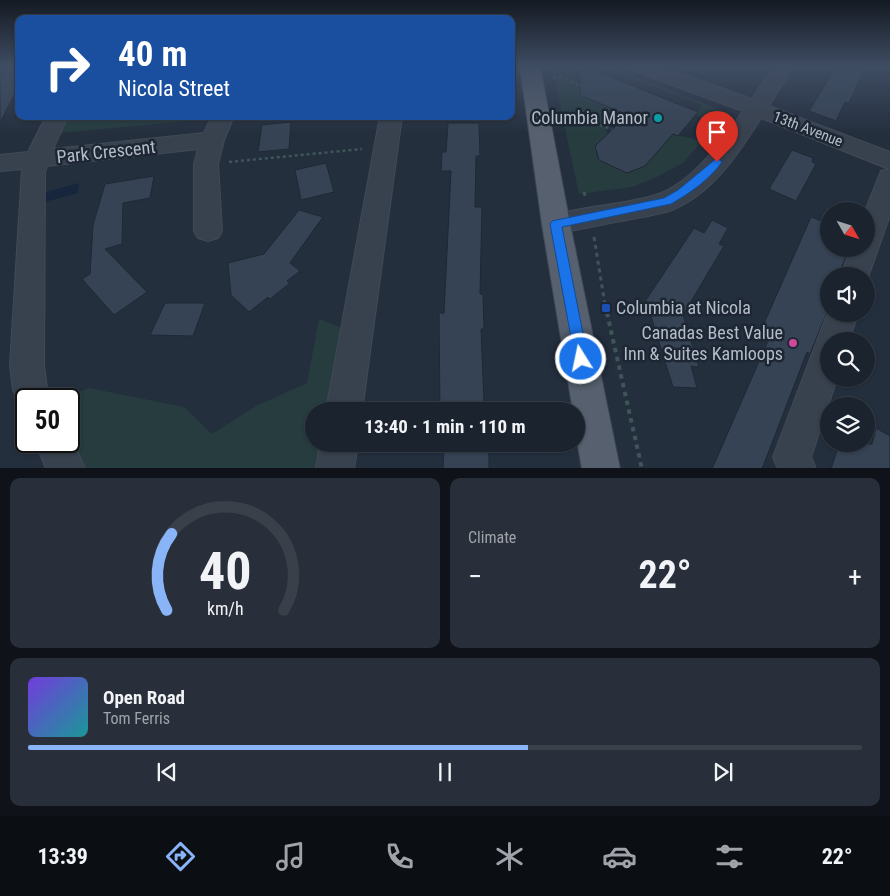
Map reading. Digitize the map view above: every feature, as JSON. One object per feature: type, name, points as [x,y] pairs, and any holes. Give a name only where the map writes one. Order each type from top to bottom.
[{"type":"main road","points":[[534,89],[556,224],[602,468]]},
{"type":"street","name":"13th Avenue","points":[[700,89],[755,108],[890,161]]},
{"type":"street","points":[[556,224],[650,206],[674,197],[708,172],[726,151],[768,89]]},
{"type":"street","points":[[30,388],[27,365],[33,172],[55,120]]},
{"type":"street","points":[[208,231],[206,164],[212,140],[221,120]]},
{"type":"street","points":[[345,402],[390,120]]},
{"type":"street","name":"Park Crescent","points":[[0,163],[212,140]]},
{"type":"street","points":[[875,220],[890,177]]},
{"type":"street","points":[[797,468],[792,457],[820,378]]},
{"type":"street","points":[[335,468],[338,452]]},
{"type":"street","points":[[59,453],[66,468]]},
{"type":"path","points":[[538,115],[576,118],[612,129]]},
{"type":"path","points":[[206,164],[386,146]]},
{"type":"path","points":[[594,235],[606,308],[642,468]]},
{"type":"green space","points":[[557,89],[580,89],[626,114],[614,126],[610,125],[605,131],[608,133],[595,146],[600,160],[627,173],[645,166],[673,134],[702,141],[683,163],[655,178],[632,187],[579,194]]},
{"type":"green space","points":[[659,89],[666,89],[729,113],[717,120],[695,115],[702,105]]},
{"type":"green space","points":[[64,120],[193,120],[188,121],[59,133]]},
{"type":"green space","points":[[319,319],[349,331],[337,402],[305,402],[305,452],[329,452],[326,468],[84,468],[77,453],[80,453],[80,392],[89,388],[184,407],[212,434],[256,406],[307,383]]},
{"type":"water","points":[[79,183],[78,193],[41,203],[42,193]]},
{"type":"building","points":[[0,89],[15,89],[15,93],[0,123]]},
{"type":"building","name":"Columbia Manor","points":[[580,89],[640,89],[698,112],[678,136],[673,134],[645,166],[627,173],[599,160],[595,146],[627,115],[580,95]]},
{"type":"building","points":[[823,89],[856,89],[849,103],[845,102],[836,121],[809,111]]},
{"type":"building","points":[[291,122],[289,149],[258,152],[262,125]]},
{"type":"building","points":[[448,123],[479,123],[480,156],[476,156],[475,207],[482,207],[480,294],[483,294],[484,329],[481,329],[484,402],[440,402],[439,313],[444,313],[451,171],[441,171],[442,152],[446,152]]},
{"type":"building","points":[[792,150],[813,158],[812,162],[816,164],[796,201],[769,189]]},
{"type":"building","points":[[326,163],[334,192],[301,200],[295,170]]},
{"type":"building","points":[[154,176],[150,198],[123,203],[122,244],[105,249],[147,292],[114,315],[82,279],[90,274],[93,225],[105,184]]},
{"type":"building","points":[[299,210],[323,217],[290,263],[300,271],[287,281],[290,283],[270,299],[268,297],[249,312],[231,295],[228,263],[264,254]]},
{"type":"building","name":"Canadas Best Value Inn & Suites Kamloops","points":[[811,217],[820,220],[820,258],[845,258],[842,267],[820,267],[820,322],[823,322],[810,354],[807,352],[762,468],[712,468],[771,334],[762,328]]},
{"type":"building","name":"Canadas Best Value Inn & Suites Kamloops","points":[[712,220],[728,228],[719,244],[724,246],[683,315],[699,367],[691,366],[697,388],[673,387],[646,300],[694,228],[704,233]]},
{"type":"building","points":[[165,303],[205,303],[193,336],[150,335]]},
{"type":"building","points":[[876,428],[890,436],[890,468],[831,468],[836,452],[875,452]]},
{"type":"building","points":[[444,452],[489,452],[489,468],[443,468]]},
{"type":"place","name":"Columbia Manor","points":[[658,118]]},
{"type":"place","name":"Columbia at Nicola","points":[[606,308]]},
{"type":"place","name":"Canadas Best Value Inn & Suites Kamloops","points":[[793,343]]},
{"type":"route","points":[[581,359],[556,224],[667,201],[682,193],[708,172],[717,162]]}]
